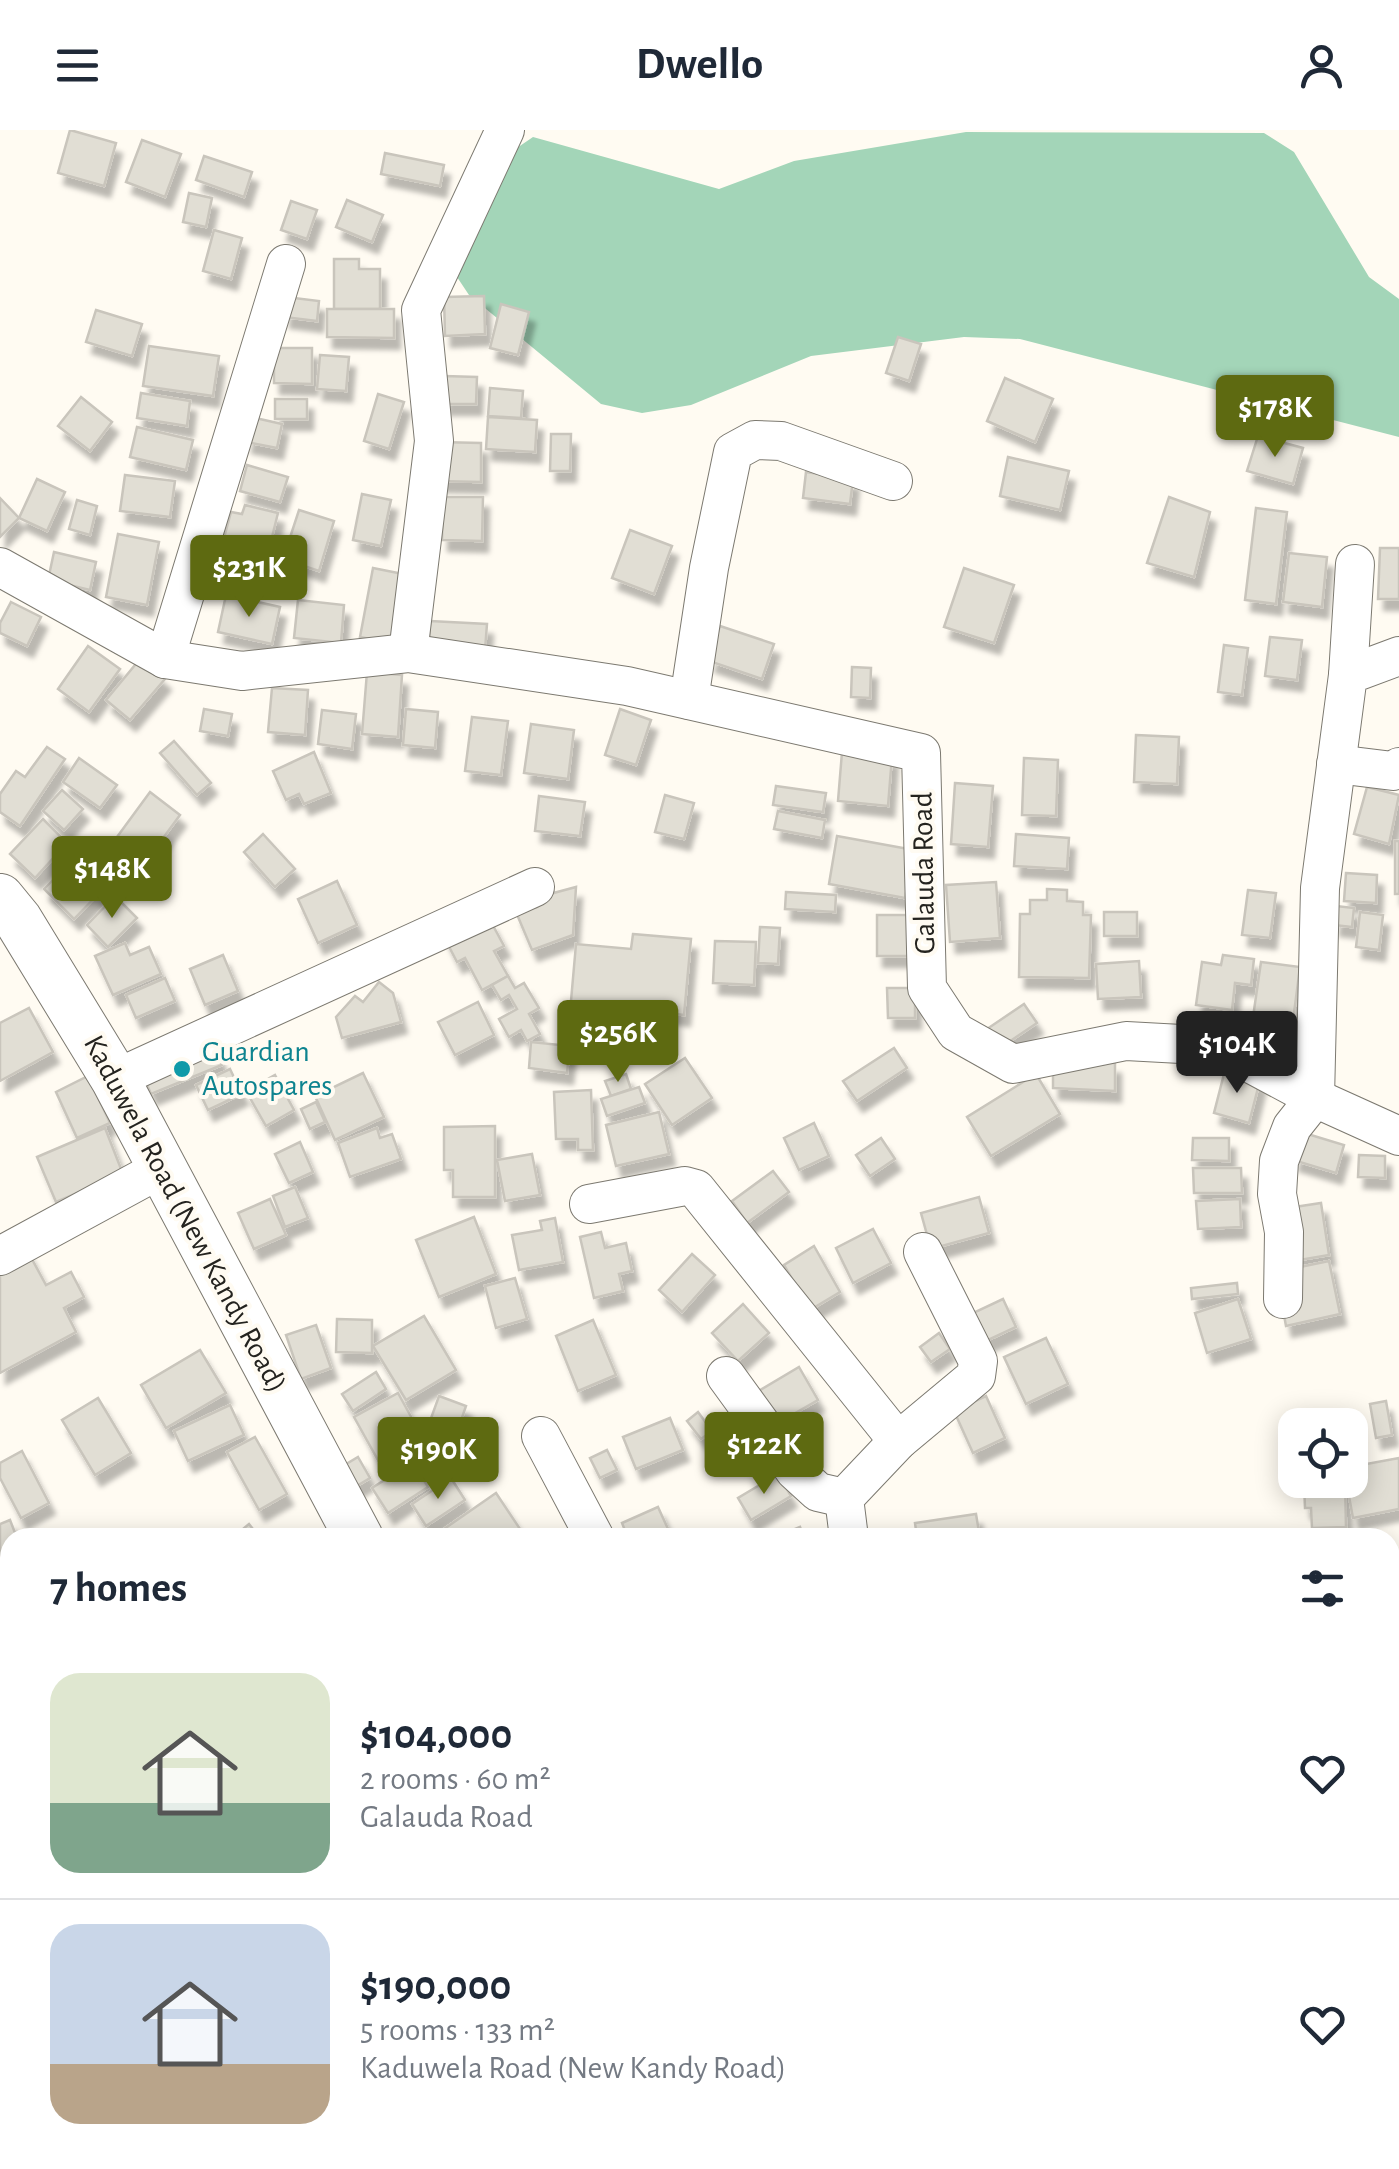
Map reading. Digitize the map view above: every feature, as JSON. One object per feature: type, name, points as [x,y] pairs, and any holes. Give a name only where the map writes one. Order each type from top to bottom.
[{"type":"main road","name":"Kaduwela Road (New Kandy Road)","points":[[0,898],[18,920],[115,1079],[354,1528]]},
{"type":"street","points":[[408,653],[434,442],[421,310],[504,130]]},
{"type":"street","points":[[165,659],[286,264]]},
{"type":"street","points":[[689,700],[732,452],[755,440],[782,442],[894,481]]},
{"type":"street","points":[[1283,1298],[1279,1161],[1292,1126],[1315,1098],[1320,888],[1348,675],[1356,564]]},
{"type":"street","name":"Galauda Road","points":[[0,566],[165,659],[242,671],[408,653],[627,686],[921,753],[926,988],[956,1032],[1013,1064],[1126,1041],[1218,1046],[1315,1098],[1399,1136]]},
{"type":"street","points":[[1348,675],[1399,656]]},
{"type":"street","points":[[1336,764],[1393,771],[1399,767]]},
{"type":"street","points":[[115,1079],[535,887]]},
{"type":"street","points":[[0,1256],[162,1168]]},
{"type":"street","points":[[590,1204],[685,1186],[696,1189],[898,1441]]},
{"type":"street","points":[[844,1498],[898,1441],[976,1376],[978,1361],[923,1252]]},
{"type":"street","points":[[726,1376],[794,1470],[818,1492],[844,1498]]},
{"type":"street","points":[[542,1436],[590,1528]]},
{"type":"street","points":[[844,1498],[848,1528]]},
{"type":"green space","points":[[966,132],[1264,133],[1294,152],[1369,277],[1399,299],[1399,437],[1020,339],[964,337],[811,356],[691,405],[642,413],[601,404],[469,295],[457,277],[514,150],[533,137],[719,189],[794,161]]},
{"type":"building","points":[[70,130],[116,143],[104,186],[58,173]]},
{"type":"building","points":[[142,140],[181,154],[165,197],[126,182]]},
{"type":"building","points":[[385,153],[444,165],[440,186],[381,174]]},
{"type":"building","points":[[204,156],[252,172],[244,197],[196,180]]},
{"type":"building","points":[[189,193],[212,198],[206,227],[183,222]]},
{"type":"building","points":[[347,200],[383,215],[372,242],[336,227]]},
{"type":"building","points":[[291,201],[317,210],[307,239],[281,230]]},
{"type":"building","points":[[214,230],[242,238],[231,279],[203,271]]},
{"type":"building","points":[[334,259],[359,259],[359,269],[380,269],[380,309],[334,309]]},
{"type":"building","points":[[484,296],[485,334],[445,336],[444,297]]},
{"type":"building","points":[[286,297],[319,301],[317,321],[284,317]]},
{"type":"building","points":[[501,304],[529,312],[518,355],[490,348]]},
{"type":"building","points":[[327,309],[394,309],[394,338],[327,337]]},
{"type":"building","points":[[96,310],[142,324],[132,356],[86,342]]},
{"type":"building","points":[[898,337],[921,344],[909,381],[886,373]]},
{"type":"building","points":[[149,346],[219,356],[213,396],[143,386]]},
{"type":"building","points":[[274,348],[312,348],[312,384],[274,383]]},
{"type":"building","points":[[320,355],[349,357],[346,391],[317,389]]},
{"type":"building","points":[[444,376],[477,377],[476,404],[443,404]]},
{"type":"building","points":[[1005,378],[1053,399],[1035,442],[987,421]]},
{"type":"building","points":[[490,388],[523,391],[521,418],[488,416]]},
{"type":"building","points":[[141,393],[190,401],[187,426],[137,418]]},
{"type":"building","points":[[378,394],[404,402],[389,449],[364,441]]},
{"type":"building","points":[[81,397],[112,422],[90,451],[58,426]]},
{"type":"building","points":[[275,399],[307,399],[307,419],[275,419]]},
{"type":"building","points":[[251,417],[282,424],[277,448],[246,442]]},
{"type":"building","points":[[488,417],[537,420],[535,452],[486,449]]},
{"type":"building","points":[[137,427],[193,440],[186,470],[130,457]]},
{"type":"building","points":[[551,434],[571,434],[570,471],[550,471]]},
{"type":"building","points":[[1258,436],[1303,448],[1293,484],[1247,471]]},
{"type":"building","points":[[438,442],[481,443],[481,482],[437,481]]},
{"type":"building","points":[[1008,457],[1069,471],[1060,510],[1000,496]]},
{"type":"building","points":[[247,465],[288,477],[280,502],[240,491]]},
{"type":"building","points":[[806,472],[853,479],[850,504],[803,498]]},
{"type":"building","points":[[125,475],[175,481],[170,517],[120,511]]},
{"type":"building","points":[[37,479],[65,492],[47,531],[19,518]]},
{"type":"building","points":[[362,494],[391,500],[381,546],[353,540]]},
{"type":"building","points":[[443,497],[483,497],[482,541],[442,540]]},
{"type":"building","points":[[1169,497],[1210,512],[1194,577],[1147,563]]},
{"type":"building","points":[[0,498],[19,518],[0,537]]},
{"type":"building","points":[[77,500],[97,506],[90,535],[69,529]]},
{"type":"building","points":[[245,505],[278,513],[265,565],[231,557],[234,541],[224,538],[231,512],[242,514]]},
{"type":"building","points":[[1256,508],[1287,512],[1276,604],[1245,600]]},
{"type":"building","points":[[299,510],[334,521],[319,571],[283,559]]},
{"type":"building","points":[[630,530],[672,546],[654,594],[612,578]]},
{"type":"building","points":[[118,534],[159,542],[147,605],[106,597]]},
{"type":"building","points":[[1380,548],[1399,548],[1399,599],[1378,599]]},
{"type":"building","points":[[54,552],[96,562],[90,590],[48,580]]},
{"type":"building","points":[[1289,553],[1327,557],[1322,607],[1283,602]]},
{"type":"building","points":[[373,568],[413,576],[400,645],[360,637]]},
{"type":"building","points":[[964,568],[1014,585],[994,643],[944,627]]},
{"type":"building","points":[[226,595],[280,607],[272,644],[218,632]]},
{"type":"building","points":[[298,600],[344,605],[341,643],[294,638]]},
{"type":"building","points":[[11,602],[41,617],[27,646],[0,633],[0,623]]},
{"type":"building","points":[[430,621],[487,624],[485,650],[429,647]]},
{"type":"building","points":[[720,626],[774,644],[762,679],[709,661]]},
{"type":"building","points":[[1270,637],[1302,640],[1297,680],[1265,676]]},
{"type":"building","points":[[1224,645],[1248,648],[1242,695],[1218,692]]},
{"type":"building","points":[[88,646],[120,669],[89,712],[58,689]]},
{"type":"building","points":[[140,659],[165,679],[130,720],[106,700]]},
{"type":"building","points":[[852,667],[871,668],[870,698],[851,697]]},
{"type":"building","points":[[367,672],[402,675],[398,737],[362,734]]},
{"type":"building","points":[[272,688],[308,690],[305,735],[268,732]]},
{"type":"building","points":[[204,709],[232,714],[228,736],[200,731]]},
{"type":"building","points":[[406,709],[438,712],[435,748],[403,745]]},
{"type":"building","points":[[620,709],[651,720],[636,765],[605,755]]},
{"type":"building","points":[[322,710],[356,714],[352,749],[318,744]]},
{"type":"building","points":[[472,717],[508,721],[501,775],[465,771]]},
{"type":"building","points":[[531,724],[574,730],[568,779],[524,773]]},
{"type":"building","points":[[1136,735],[1179,737],[1177,784],[1134,782]]},
{"type":"building","points":[[174,741],[211,783],[197,795],[160,753]]},
{"type":"building","points":[[47,747],[65,759],[20,826],[0,812],[0,794],[16,771],[25,777]]},
{"type":"building","points":[[314,752],[331,793],[304,804],[299,794],[286,800],[273,771]]},
{"type":"building","points":[[842,752],[892,756],[888,806],[838,801]]},
{"type":"building","points":[[79,758],[117,785],[100,808],[63,782]]},
{"type":"building","points":[[1024,758],[1058,760],[1056,816],[1022,815]]},
{"type":"building","points":[[955,783],[993,786],[988,847],[951,844]]},
{"type":"building","points":[[776,786],[826,793],[823,812],[773,805]]},
{"type":"building","points":[[1367,787],[1399,795],[1389,844],[1354,834]]},
{"type":"building","points":[[62,790],[83,809],[64,830],[43,811]]},
{"type":"building","points":[[150,792],[180,815],[147,860],[117,837]]},
{"type":"building","points":[[665,795],[694,803],[684,839],[655,832]]},
{"type":"building","points":[[539,796],[585,802],[580,836],[535,831]]},
{"type":"building","points":[[778,811],[825,820],[822,838],[774,829]]},
{"type":"building","points":[[43,819],[67,843],[35,878],[10,854]]},
{"type":"building","points":[[263,834],[295,869],[275,887],[244,852]]},
{"type":"building","points":[[1016,834],[1069,838],[1067,869],[1014,866]]},
{"type":"building","points":[[837,836],[914,850],[905,898],[829,884]]},
{"type":"building","points":[[1395,841],[1399,841],[1399,894],[1395,894]]},
{"type":"building","points":[[75,857],[105,887],[74,919],[44,889]]},
{"type":"building","points":[[1346,873],[1377,875],[1376,903],[1344,901]]},
{"type":"building","points":[[337,881],[357,925],[318,943],[298,899]]},
{"type":"building","points":[[996,882],[1000,938],[950,942],[946,885]]},
{"type":"building","points":[[576,887],[573,935],[532,950],[516,912],[537,907],[535,898]]},
{"type":"building","points":[[1047,889],[1067,890],[1067,901],[1083,902],[1083,915],[1091,915],[1089,978],[1019,977],[1020,914],[1030,914],[1030,900],[1047,900]]},
{"type":"building","points":[[1248,890],[1276,893],[1270,938],[1242,935]]},
{"type":"building","points":[[786,892],[836,895],[835,912],[785,909]]},
{"type":"building","points":[[115,896],[137,918],[108,947],[87,925]]},
{"type":"building","points":[[1336,906],[1354,908],[1352,927],[1334,925]]},
{"type":"building","points":[[1104,912],[1137,912],[1137,936],[1104,936]]},
{"type":"building","points":[[1360,912],[1383,915],[1379,950],[1356,947]]},
{"type":"building","points":[[877,915],[916,915],[916,956],[877,956]]},
{"type":"building","points":[[490,920],[504,946],[494,951],[508,976],[482,990],[465,958],[457,962],[443,935]]},
{"type":"building","points":[[760,927],[780,928],[778,964],[758,963]]},
{"type":"building","points":[[633,934],[691,939],[684,1015],[571,1001],[576,944],[631,949]]},
{"type":"building","points":[[715,941],[756,942],[754,985],[713,983]]},
{"type":"building","points":[[125,943],[130,955],[149,947],[161,974],[113,995],[95,956]]},
{"type":"building","points":[[223,955],[238,991],[205,1005],[190,969]]},
{"type":"building","points":[[1223,955],[1254,959],[1251,985],[1235,983],[1232,1010],[1196,1005],[1202,962],[1221,965]]},
{"type":"building","points":[[1139,961],[1141,997],[1098,999],[1096,964]]},
{"type":"building","points":[[1261,962],[1300,967],[1291,1036],[1251,1031]]},
{"type":"building","points":[[508,976],[515,988],[524,983],[539,1008],[529,1014],[540,1034],[527,1041],[521,1030],[509,1037],[499,1019],[517,1009],[509,995],[501,1000],[492,985]]},
{"type":"building","points":[[165,978],[175,1001],[136,1018],[126,995]]},
{"type":"building","points":[[379,982],[393,993],[401,1022],[342,1038],[336,1017],[355,996],[363,1002]]},
{"type":"building","points":[[887,988],[915,988],[915,1018],[888,1018]]},
{"type":"building","points":[[478,1002],[494,1035],[455,1055],[438,1022]]},
{"type":"building","points":[[1024,1004],[1037,1023],[1000,1048],[987,1029]]},
{"type":"building","points":[[29,1008],[53,1052],[0,1081],[0,1023]]},
{"type":"building","points":[[531,1042],[570,1046],[567,1073],[529,1068]]},
{"type":"building","name":"Guardian Autospares","points":[[214,1045],[222,1065],[151,1094],[142,1073]]},
{"type":"building","points":[[894,1048],[907,1068],[857,1101],[843,1081]]},
{"type":"building","points":[[685,1058],[712,1098],[672,1125],[645,1084]]},
{"type":"building","points":[[1053,1061],[1115,1063],[1115,1091],[1053,1088]]},
{"type":"building","points":[[230,1069],[242,1094],[208,1110],[196,1085]]},
{"type":"building","points":[[1225,1070],[1260,1080],[1249,1123],[1214,1113]]},
{"type":"building","points":[[363,1073],[384,1117],[335,1140],[315,1096]]},
{"type":"building","points":[[626,1074],[631,1089],[611,1096],[605,1081]]},
{"type":"building","points":[[1036,1074],[1060,1114],[991,1156],[967,1117]]},
{"type":"building","points":[[275,1075],[294,1110],[266,1126],[246,1091]]},
{"type":"building","points":[[88,1076],[110,1123],[77,1138],[56,1092]]},
{"type":"building","points":[[639,1087],[645,1103],[607,1116],[601,1099]]},
{"type":"building","points":[[591,1090],[593,1150],[578,1150],[578,1139],[556,1139],[554,1092]]},
{"type":"building","points":[[316,1102],[325,1122],[310,1129],[301,1109]]},
{"type":"building","points":[[659,1112],[669,1154],[616,1166],[606,1125]]},
{"type":"building","points":[[814,1123],[829,1156],[799,1170],[784,1138]]},
{"type":"building","points":[[495,1126],[495,1197],[453,1197],[453,1170],[444,1170],[444,1127]]},
{"type":"building","points":[[105,1128],[123,1174],[56,1202],[37,1157]]},
{"type":"building","points":[[377,1128],[380,1138],[392,1134],[401,1159],[350,1177],[338,1143]]},
{"type":"building","points":[[1301,1132],[1344,1145],[1336,1173],[1293,1160]]},
{"type":"building","points":[[881,1138],[895,1159],[870,1176],[856,1155]]},
{"type":"building","points":[[1193,1138],[1229,1138],[1229,1161],[1192,1160]]},
{"type":"building","points":[[300,1142],[313,1172],[289,1183],[275,1154]]},
{"type":"building","points":[[532,1154],[540,1195],[505,1201],[497,1160]]},
{"type":"building","points":[[1359,1155],[1385,1156],[1385,1178],[1358,1177]]},
{"type":"building","points":[[1193,1168],[1241,1168],[1242,1193],[1194,1193]]},
{"type":"building","points":[[773,1171],[789,1192],[747,1223],[732,1201]]},
{"type":"building","points":[[295,1187],[308,1218],[285,1227],[273,1196]]},
{"type":"building","points":[[979,1197],[989,1233],[931,1249],[921,1213]]},
{"type":"building","points":[[270,1199],[286,1235],[254,1249],[238,1213]]},
{"type":"building","points":[[1240,1199],[1241,1227],[1198,1229],[1196,1201]]},
{"type":"building","points":[[1321,1203],[1329,1255],[1276,1264],[1268,1211]]},
{"type":"building","points":[[474,1217],[496,1274],[439,1297],[416,1240]]},
{"type":"building","points":[[555,1218],[563,1262],[519,1270],[512,1235],[542,1230],[540,1221]]},
{"type":"building","points":[[873,1229],[891,1263],[853,1283],[836,1248]]},
{"type":"building","points":[[601,1232],[605,1248],[626,1243],[632,1271],[619,1274],[623,1291],[594,1298],[580,1237]]},
{"type":"building","points":[[814,1246],[840,1292],[810,1310],[784,1265]]},
{"type":"building","points":[[27,1250],[46,1285],[71,1272],[84,1297],[64,1308],[76,1332],[0,1373],[0,1265]]},
{"type":"building","points":[[692,1254],[715,1275],[682,1312],[659,1290]]},
{"type":"building","points":[[1329,1261],[1340,1314],[1286,1326],[1276,1272]]},
{"type":"building","points":[[515,1278],[527,1319],[496,1328],[485,1286]]},
{"type":"building","points":[[1237,1283],[1238,1294],[1192,1299],[1191,1288]]},
{"type":"building","points":[[1003,1299],[1016,1327],[986,1341],[973,1313]]},
{"type":"building","points":[[1238,1299],[1251,1339],[1207,1353],[1195,1313]]},
{"type":"building","points":[[743,1304],[769,1333],[738,1361],[712,1333]]},
{"type":"building","points":[[424,1316],[456,1370],[406,1400],[373,1346]]},
{"type":"building","points":[[337,1319],[372,1320],[372,1353],[336,1352]]},
{"type":"building","points":[[593,1320],[616,1375],[578,1391],[556,1336]]},
{"type":"building","points":[[316,1325],[331,1368],[301,1379],[286,1335]]},
{"type":"building","points":[[939,1333],[950,1349],[931,1362],[920,1347]]},
{"type":"building","points":[[1046,1338],[1068,1384],[1026,1404],[1004,1357]]},
{"type":"building","points":[[200,1350],[226,1393],[166,1428],[141,1385]]},
{"type":"building","points":[[799,1367],[818,1400],[776,1424],[757,1392]]},
{"type":"building","points":[[376,1372],[386,1389],[353,1411],[342,1394]]},
{"type":"building","points":[[398,1393],[427,1446],[384,1471],[354,1417]]},
{"type":"building","points":[[439,1396],[466,1406],[453,1444],[425,1435]]},
{"type":"building","points":[[986,1396],[1005,1438],[973,1453],[954,1411]]},
{"type":"building","points":[[98,1398],[131,1453],[95,1475],[62,1420]]},
{"type":"building","points":[[1386,1401],[1392,1435],[1376,1438],[1370,1404]]},
{"type":"building","points":[[230,1405],[244,1435],[188,1461],[174,1431]]},
{"type":"building","points":[[698,1412],[712,1431],[701,1439],[687,1421]]},
{"type":"building","points":[[670,1418],[683,1450],[636,1469],[623,1437]]},
{"type":"building","points":[[255,1437],[287,1494],[259,1510],[227,1452]]},
{"type":"building","points":[[607,1450],[617,1470],[600,1478],[590,1458]]},
{"type":"building","points":[[22,1451],[49,1503],[21,1518],[0,1478],[0,1463]]},
{"type":"building","points":[[358,1457],[370,1478],[355,1487],[343,1466]]},
{"type":"building","points":[[1399,1458],[1399,1509],[1353,1518],[1349,1498],[1368,1498],[1368,1464]]},
{"type":"building","points":[[413,1462],[428,1487],[388,1513],[372,1488]]},
{"type":"building","points":[[778,1474],[791,1496],[751,1520],[738,1498]]},
{"type":"building","points":[[451,1478],[465,1500],[426,1526],[412,1504]]},
{"type":"building","points":[[496,1493],[519,1528],[445,1528]]},
{"type":"building","points":[[1305,1498],[1345,1498],[1346,1527],[1312,1528],[1311,1508],[1305,1508]]},
{"type":"building","points":[[658,1507],[668,1528],[624,1528],[622,1523]]},
{"type":"building","points":[[976,1514],[978,1528],[916,1528],[915,1523]]},
{"type":"building","points":[[10,1520],[13,1528],[0,1528],[0,1524]]},
{"type":"place","name":"Guardian Autospares","points":[[182,1069]]}]
